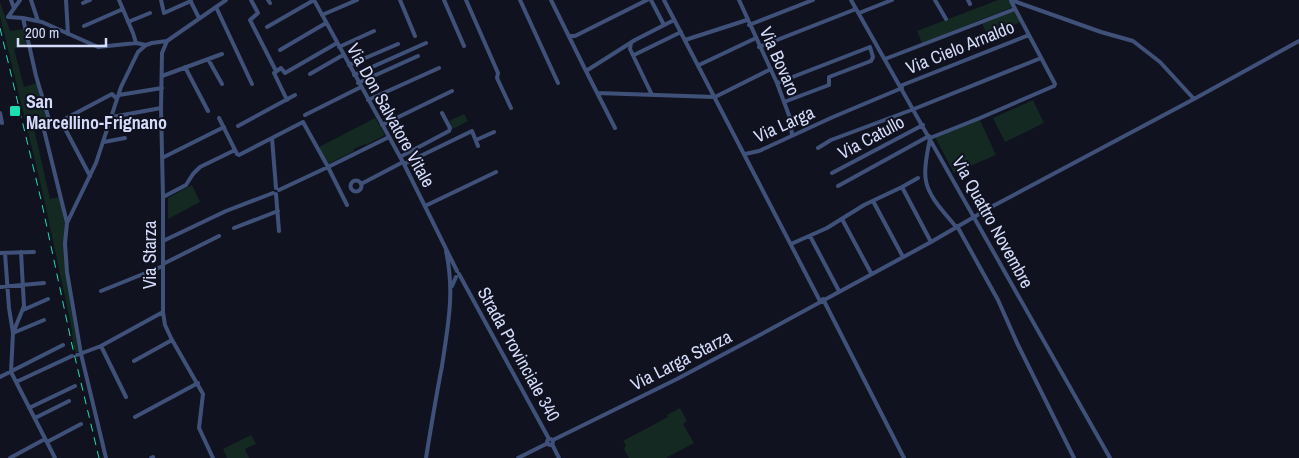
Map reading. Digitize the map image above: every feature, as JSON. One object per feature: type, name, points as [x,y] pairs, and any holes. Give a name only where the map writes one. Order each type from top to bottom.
[{"type":"street","points":[[11,0],[14,8]]},
{"type":"street","points":[[20,0],[8,17],[38,21],[98,47],[167,41],[226,0]]},
{"type":"street","points":[[31,0],[38,21]]},
{"type":"street","points":[[66,0],[68,34]]},
{"type":"street","points":[[83,3],[90,0]]},
{"type":"street","points":[[119,0],[136,44]]},
{"type":"street","points":[[161,0],[164,13],[190,1],[199,18]]},
{"type":"street","points":[[251,0],[258,13],[250,20],[276,71],[274,73],[287,100]]},
{"type":"street","points":[[266,27],[314,0]]},
{"type":"street","name":"Via Don Salvatore Vitale","points":[[314,0],[359,85],[400,156],[444,244],[454,275],[451,288],[450,318],[426,458]]},
{"type":"street","points":[[322,15],[357,0]]},
{"type":"street","points":[[400,0],[415,36]]},
{"type":"street","points":[[444,0],[464,46]]},
{"type":"street","points":[[466,0],[498,72],[497,78],[511,108]]},
{"type":"street","points":[[520,0],[558,83]]},
{"type":"street","points":[[551,0],[615,128]]},
{"type":"street","points":[[569,36],[575,36],[647,0]]},
{"type":"street","points":[[651,0],[664,25]]},
{"type":"street","points":[[664,0],[745,154]]},
{"type":"street","points":[[685,40],[748,22],[813,0]]},
{"type":"street","name":"Via Quattro Novembre","points":[[851,0],[975,216],[1110,458]]},
{"type":"street","points":[[759,47],[892,0]]},
{"type":"street","points":[[935,0],[946,19]]},
{"type":"street","points":[[838,186],[929,137],[1056,84],[1011,0]]},
{"type":"street","points":[[1011,0],[1101,32],[1134,41],[1160,62],[1194,99]]},
{"type":"street","name":"Via Bovaro","points":[[740,1],[784,102],[790,118],[792,135]]},
{"type":"street","points":[[216,7],[252,84]]},
{"type":"street","points":[[84,26],[123,9]]},
{"type":"street","points":[[885,59],[1015,9]]},
{"type":"street","points":[[128,22],[150,13]]},
{"type":"street","points":[[23,18],[36,76],[51,126]]},
{"type":"street","points":[[586,71],[624,46],[674,20]]},
{"type":"street","points":[[280,50],[326,23]]},
{"type":"street","points":[[276,71],[281,68],[284,73],[338,45],[374,31]]},
{"type":"street","points":[[634,55],[681,32]]},
{"type":"street","name":"Via Cielo Arnaldo","points":[[901,87],[1029,35]]},
{"type":"street","points":[[572,43],[575,36]]},
{"type":"street","points":[[699,65],[756,38]]},
{"type":"street","name":"Via Starza","points":[[167,41],[163,48],[161,108],[164,197],[163,312],[165,325],[172,340],[203,394],[199,428],[213,458]]},
{"type":"street","name":"Via Larga Starza","points":[[518,458],[685,374],[1275,56],[1299,41]]},
{"type":"street","points":[[630,49],[631,42]]},
{"type":"street","points":[[354,75],[426,43]]},
{"type":"street","points":[[106,458],[76,355],[65,243],[68,222],[104,142],[118,97],[134,59],[146,44]]},
{"type":"street","points":[[349,65],[398,44]]},
{"type":"street","points":[[777,84],[877,44]]},
{"type":"street","points":[[624,46],[630,49],[634,55],[652,94]]},
{"type":"street","points":[[784,102],[829,85],[829,77],[871,61],[873,57],[870,47]]},
{"type":"street","points":[[162,76],[222,54]]},
{"type":"street","points":[[310,74],[343,55]]},
{"type":"street","points":[[305,115],[359,85],[418,56]]},
{"type":"street","points":[[818,148],[831,140],[1041,58]]},
{"type":"street","points":[[208,59],[222,84]]},
{"type":"street","points":[[185,67],[208,111]]},
{"type":"street","points":[[368,100],[439,68]]},
{"type":"street","points":[[597,93],[715,97],[770,69]]},
{"type":"street","name":"Via Larga","points":[[901,87],[759,151],[745,154],[904,458]]},
{"type":"street","points":[[68,222],[44,130],[112,94],[118,97],[162,88]]},
{"type":"street","points":[[382,125],[452,91]]},
{"type":"street","points":[[238,126],[295,95]]},
{"type":"street","points":[[112,117],[161,108]]},
{"type":"street","points":[[0,113],[2,123]]},
{"type":"street","points":[[400,156],[449,131],[450,128],[442,113]]},
{"type":"street","points":[[219,118],[239,155],[303,122],[347,205]]},
{"type":"street","points":[[61,121],[90,176]]},
{"type":"street","name":"Via Catullo","points":[[832,173],[923,125]]},
{"type":"street","points":[[162,158],[224,127]]},
{"type":"street","points":[[361,184],[472,131],[478,146]]},
{"type":"street","points":[[476,140],[494,132]]},
{"type":"street","points":[[163,241],[226,210],[276,192],[389,137]]},
{"type":"street","points":[[929,137],[925,174],[927,188],[956,227],[998,300],[1017,343],[1074,458]]},
{"type":"street","points":[[104,142],[125,138]]},
{"type":"street","points":[[272,138],[279,231]]},
{"type":"street","points":[[164,197],[189,182],[192,174],[200,167],[235,150]]},
{"type":"street","points":[[425,206],[496,172]]},
{"type":"street","points":[[791,244],[810,236],[864,205],[918,178]]},
{"type":"street","points":[[902,187],[931,242]]},
{"type":"street","points":[[873,201],[902,257]]},
{"type":"street","points":[[234,228],[278,211]]},
{"type":"street","points":[[842,219],[871,274]]},
{"type":"street","points":[[101,291],[163,265],[219,236]]},
{"type":"street","points":[[810,236],[839,291]]},
{"type":"street","points":[[13,333],[23,310],[21,252]]},
{"type":"street","points":[[34,252],[3,253],[8,308],[13,333],[11,372],[55,458]]},
{"type":"street","name":"Strada Provinciale 340","points":[[454,275],[464,282],[559,458]]},
{"type":"street","points":[[0,287],[44,284]]},
{"type":"street","points":[[23,310],[48,299]]},
{"type":"street","points":[[16,382],[101,346],[163,312]]},
{"type":"street","points":[[13,333],[44,320]]},
{"type":"street","points":[[134,361],[172,340]]},
{"type":"street","points":[[0,377],[63,345]]},
{"type":"street","points":[[101,346],[126,397]]},
{"type":"street","points":[[136,417],[198,383]]},
{"type":"street","points":[[29,408],[75,386]]},
{"type":"street","points":[[34,418],[69,401]]},
{"type":"street","points":[[10,458],[81,424]]},
{"type":"green space","points":[[998,0],[1009,0],[1013,7],[922,43],[917,31]]},
{"type":"green space","points":[[0,2],[10,31],[23,29],[27,45],[14,49],[24,87],[37,83],[50,125],[44,128],[42,121],[33,124],[50,199],[59,197],[65,225],[66,272],[78,351],[76,353],[43,194],[0,16]]},
{"type":"green space","points":[[1015,10],[1021,22],[987,35],[982,23]]},
{"type":"green space","points":[[1033,100],[1044,123],[1005,142],[993,118]]},
{"type":"green space","points":[[464,114],[468,121],[453,129],[449,121]]},
{"type":"green space","points":[[375,118],[385,135],[354,149],[354,151],[328,164],[319,147]]},
{"type":"green space","points":[[980,120],[996,155],[954,173],[935,137]]},
{"type":"green space","points":[[192,185],[200,202],[168,219],[168,198]]},
{"type":"green space","points":[[680,408],[687,421],[683,424],[694,443],[666,458],[629,458],[624,449],[626,445],[623,441],[668,417],[667,415]]},
{"type":"green space","points":[[251,435],[256,444],[245,449],[249,458],[226,458],[223,449]]},
{"type":"railway","points":[[0,28],[99,458]]},
{"type":"place","name":"San Marcellino-Frignano","points":[[15,111]]}]
